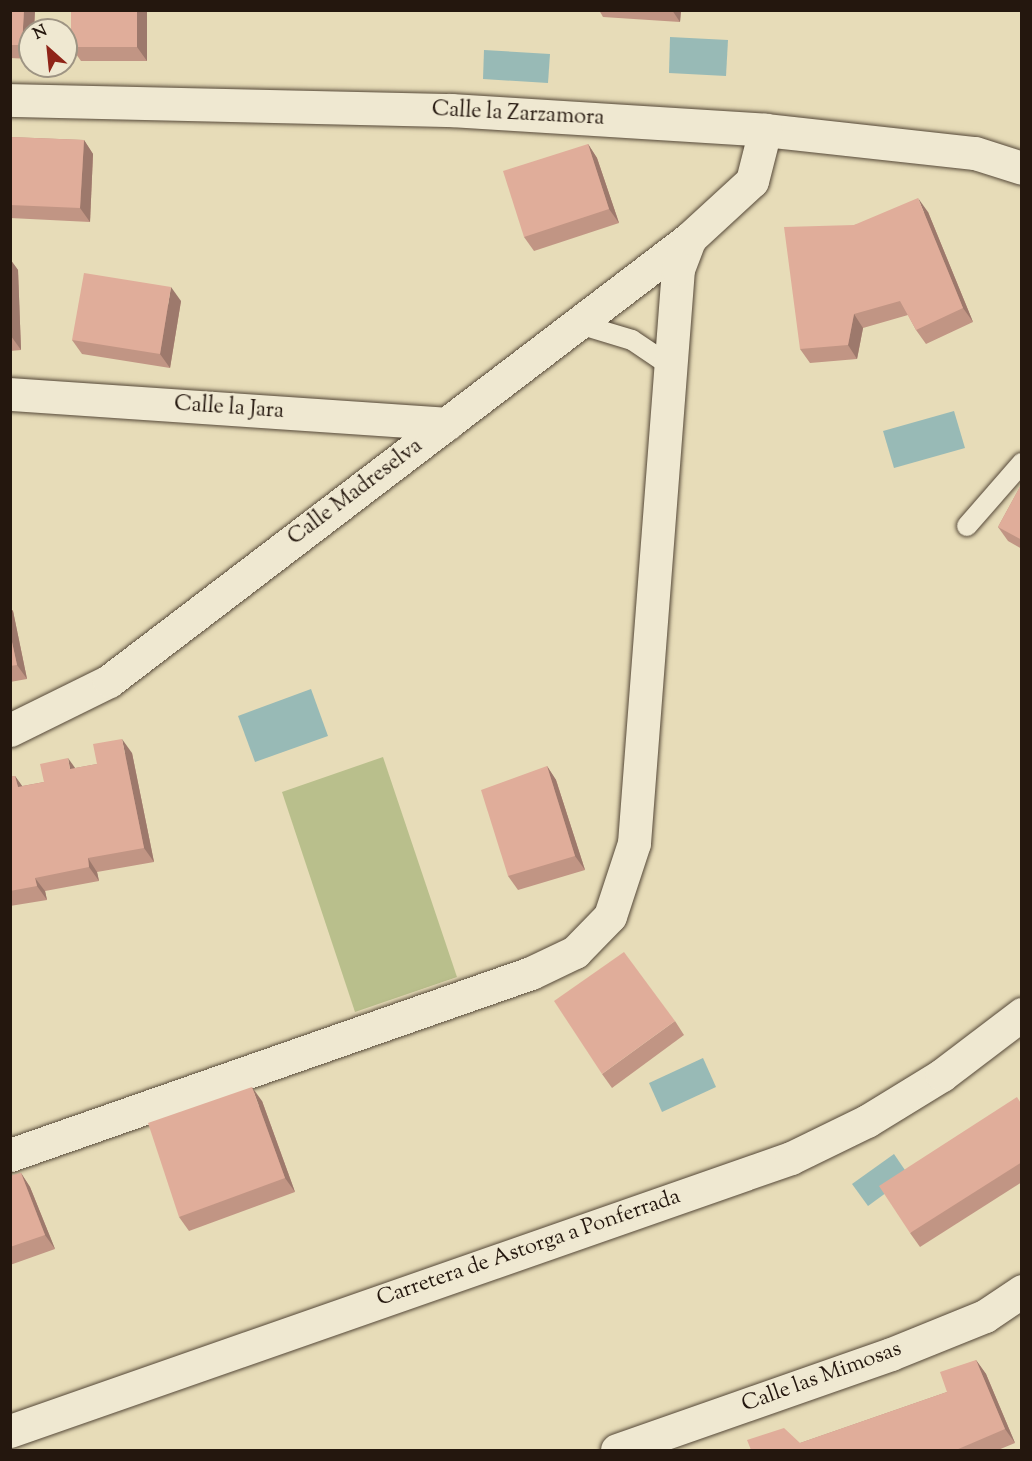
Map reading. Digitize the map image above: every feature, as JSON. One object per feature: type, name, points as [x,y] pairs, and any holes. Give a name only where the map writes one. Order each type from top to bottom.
[{"type":"street","name":"Calle la Zarzamora","points":[[10,99],[451,110],[765,130],[975,153],[1022,168]]},
{"type":"street","name":"Calle Madreselva","points":[[10,730],[109,681],[690,238],[752,181],[765,130]]},
{"type":"street","points":[[10,1155],[531,973],[575,952],[610,916],[634,843],[669,365],[678,269],[690,238]]},
{"type":"street","name":"Calle la Jara","points":[[10,394],[447,424]]},
{"type":"street","name":"Carretera de Astorga a Ponferrada","points":[[10,1431],[791,1158],[867,1121],[942,1075],[1022,1014]]},
{"type":"street","name":"Calle las Mimosas","points":[[617,1450],[891,1354],[985,1316],[1022,1291]]},
{"type":"lane","points":[[579,324],[632,340],[669,365]]},
{"type":"lane","points":[[967,526],[1022,463]]},
{"type":"green space","points":[[383,757],[457,977],[355,1012],[282,792]]},
{"type":"water","points":[[670,37],[728,40],[726,76],[669,73]]},
{"type":"water","points":[[484,50],[550,54],[548,83],[483,79]]},
{"type":"water","points":[[954,411],[965,448],[894,468],[883,431]]},
{"type":"water","points":[[311,689],[328,736],[255,762],[238,716]]},
{"type":"water","points":[[703,1058],[716,1087],[662,1112],[649,1083]]},
{"type":"water","points":[[894,1154],[909,1176],[868,1206],[852,1184]]},
{"type":"building","points":[[10,10],[24,10],[24,18],[18,18],[18,45],[10,45]]},
{"type":"building","points":[[71,10],[137,10],[137,47],[78,47],[78,18],[71,18]]},
{"type":"building","points":[[10,137],[84,140],[80,208],[10,205]]},
{"type":"building","points":[[588,144],[609,209],[524,237],[503,171]]},
{"type":"building","points":[[918,198],[963,308],[916,330],[900,301],[854,314],[848,345],[800,349],[784,227],[854,225]]},
{"type":"building","points":[[84,273],[171,287],[160,354],[72,340]]},
{"type":"building","points":[[1022,483],[1022,540],[998,527]]},
{"type":"building","points":[[10,633],[17,665],[10,666]]},
{"type":"building","points":[[122,739],[144,848],[88,858],[89,867],[35,878],[37,886],[10,891],[10,777],[15,776],[18,787],[44,782],[40,764],[68,758],[70,769],[97,764],[93,744]]},
{"type":"building","points":[[547,766],[575,856],[508,876],[481,790]]},
{"type":"building","points":[[624,952],[675,1021],[602,1074],[554,1001]]},
{"type":"building","points":[[252,1087],[285,1178],[179,1217],[148,1123]]},
{"type":"building","points":[[1017,1097],[1022,1105],[1022,1162],[910,1233],[879,1186]]},
{"type":"building","points":[[21,1173],[45,1235],[10,1247],[10,1176]]},
{"type":"building","points":[[976,1360],[1005,1429],[956,1450],[751,1450],[747,1440],[784,1428],[800,1443],[947,1392],[940,1372]]}]
